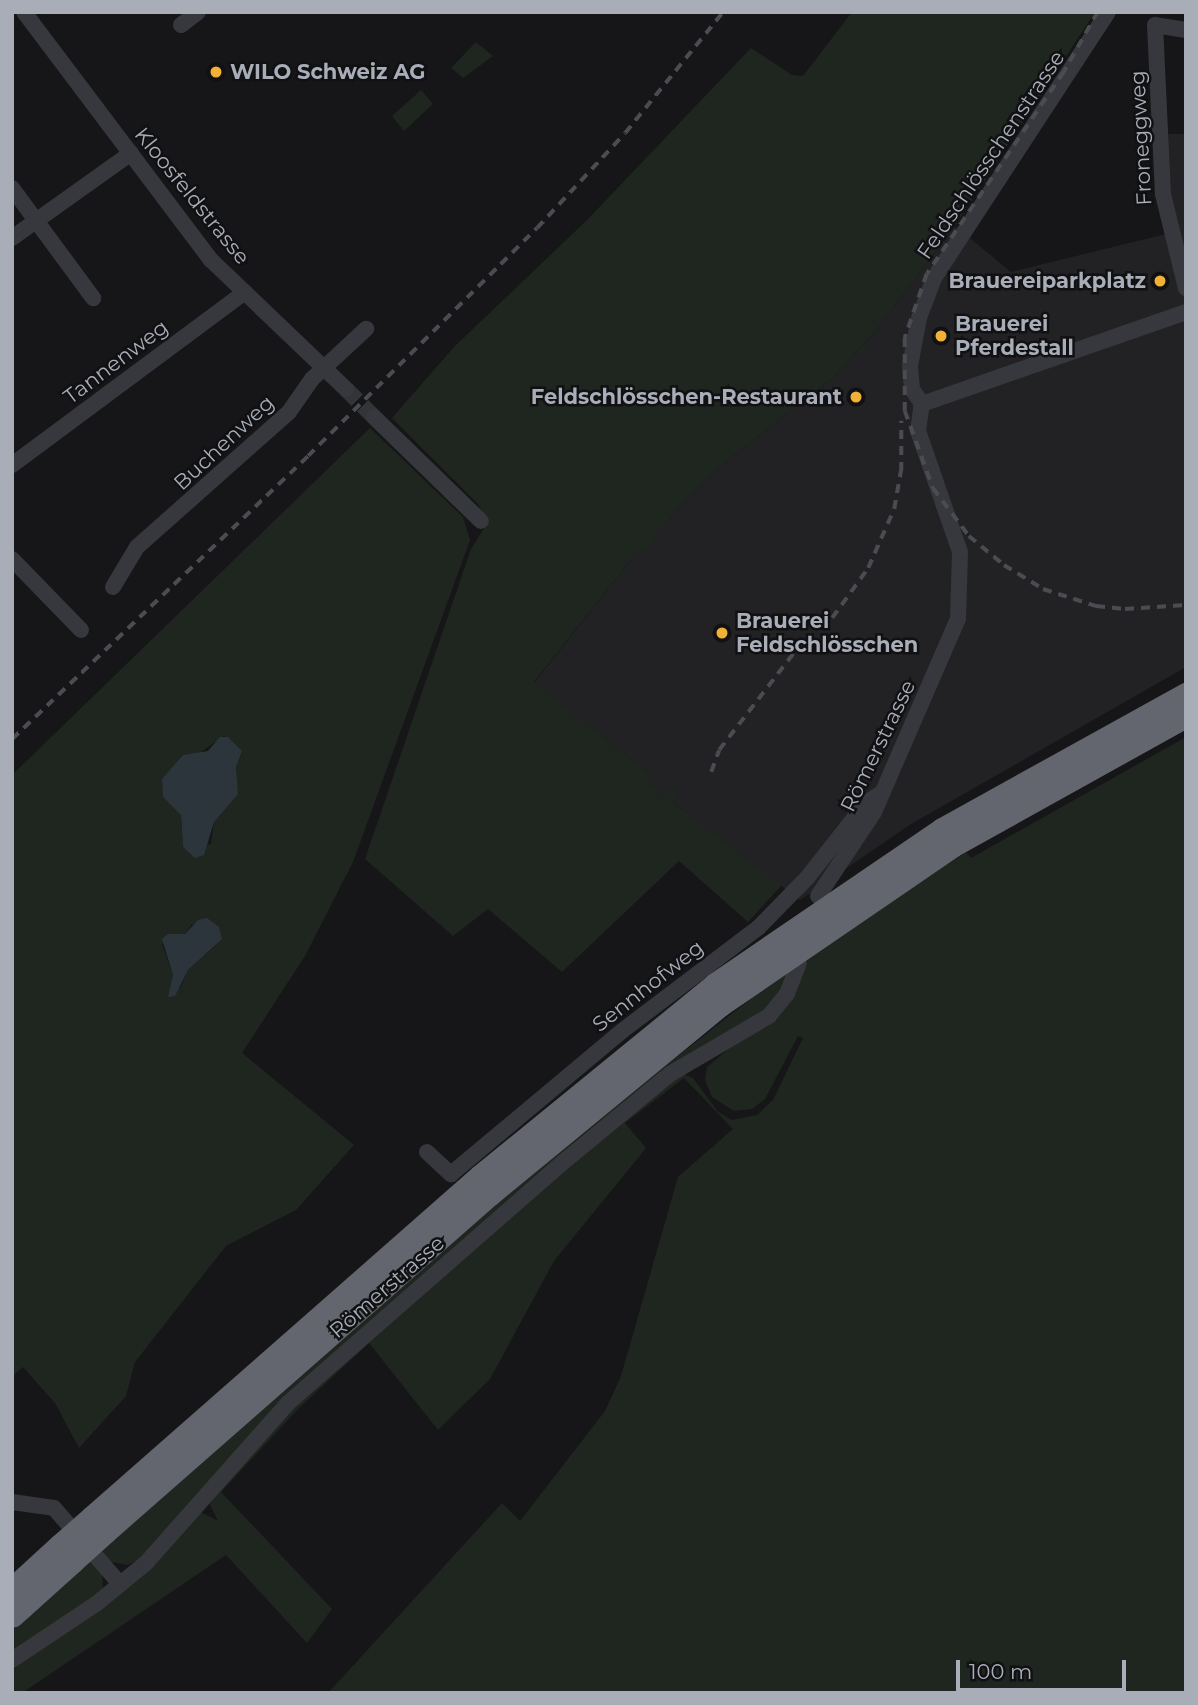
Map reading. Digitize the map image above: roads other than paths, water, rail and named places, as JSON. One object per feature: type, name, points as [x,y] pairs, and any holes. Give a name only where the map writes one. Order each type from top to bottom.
[{"type":"highway","points":[[12,1616],[66,1553],[480,1176],[715,984],[942,829],[1186,694]]},
{"type":"highway","points":[[98,1524],[500,1185],[720,1005],[952,846],[1186,716]]},
{"type":"highway","points":[[12,1589],[66,1553]]},
{"type":"street","name":"Kloosfeldstrasse","points":[[24,12],[211,260],[346,389]]},
{"type":"street","points":[[181,25],[198,12]]},
{"type":"street","name":"Feldschlösschenstrasse","points":[[922,404],[912,389],[910,366],[919,318],[934,278],[1108,12]]},
{"type":"street","name":"Froneggweg","points":[[1186,30],[1155,24],[1163,194],[1186,288]]},
{"type":"street","points":[[12,238],[131,153]]},
{"type":"street","points":[[12,188],[93,298]]},
{"type":"street","name":"Tannenweg","points":[[12,465],[245,292]]},
{"type":"street","points":[[922,404],[1186,312]]},
{"type":"street","name":"Buchenweg","points":[[113,587],[138,547],[289,412],[325,367],[366,329]]},
{"type":"street","name":"Römerstrasse","points":[[818,896],[874,811],[958,620],[960,552],[918,431],[922,404]]},
{"type":"street","points":[[374,417],[481,521]]},
{"type":"street","points":[[12,559],[81,630]]},
{"type":"street","name":"Sennhofweg","points":[[427,1152],[452,1174],[622,1031],[759,927],[807,878],[866,803],[880,794]]},
{"type":"street","name":"Römerstrasse","points":[[12,1660],[146,1563],[298,1394],[633,1104],[670,1074],[769,1016],[788,993],[799,963]]},
{"type":"street","points":[[12,1502],[54,1508],[120,1584]]},
{"type":"tunnel","points":[[346,389],[374,417]]},
{"type":"railway","points":[[12,739],[308,456],[537,228],[625,133],[723,12]]},
{"type":"railway","points":[[1098,12],[1064,72],[927,274],[905,338],[905,411],[933,488],[969,536],[1004,565],[1043,589],[1096,606],[1125,609],[1186,605]]},
{"type":"railway","points":[[832,618],[868,568],[894,509],[901,471],[901,421]]},
{"type":"railway","points":[[711,772],[719,750],[800,645]]},
{"type":"place","name":"WILO Schweiz AG","points":[[216,72]]},
{"type":"place","name":"Brauereiparkplatz","points":[[1160,281]]},
{"type":"place","name":"Brauerei Pferdestall","points":[[941,336]]},
{"type":"place","name":"Feldschlösschen-Restaurant","points":[[856,397]]},
{"type":"place","name":"Brauerei Feldschlösschen","points":[[722,633]]}]
